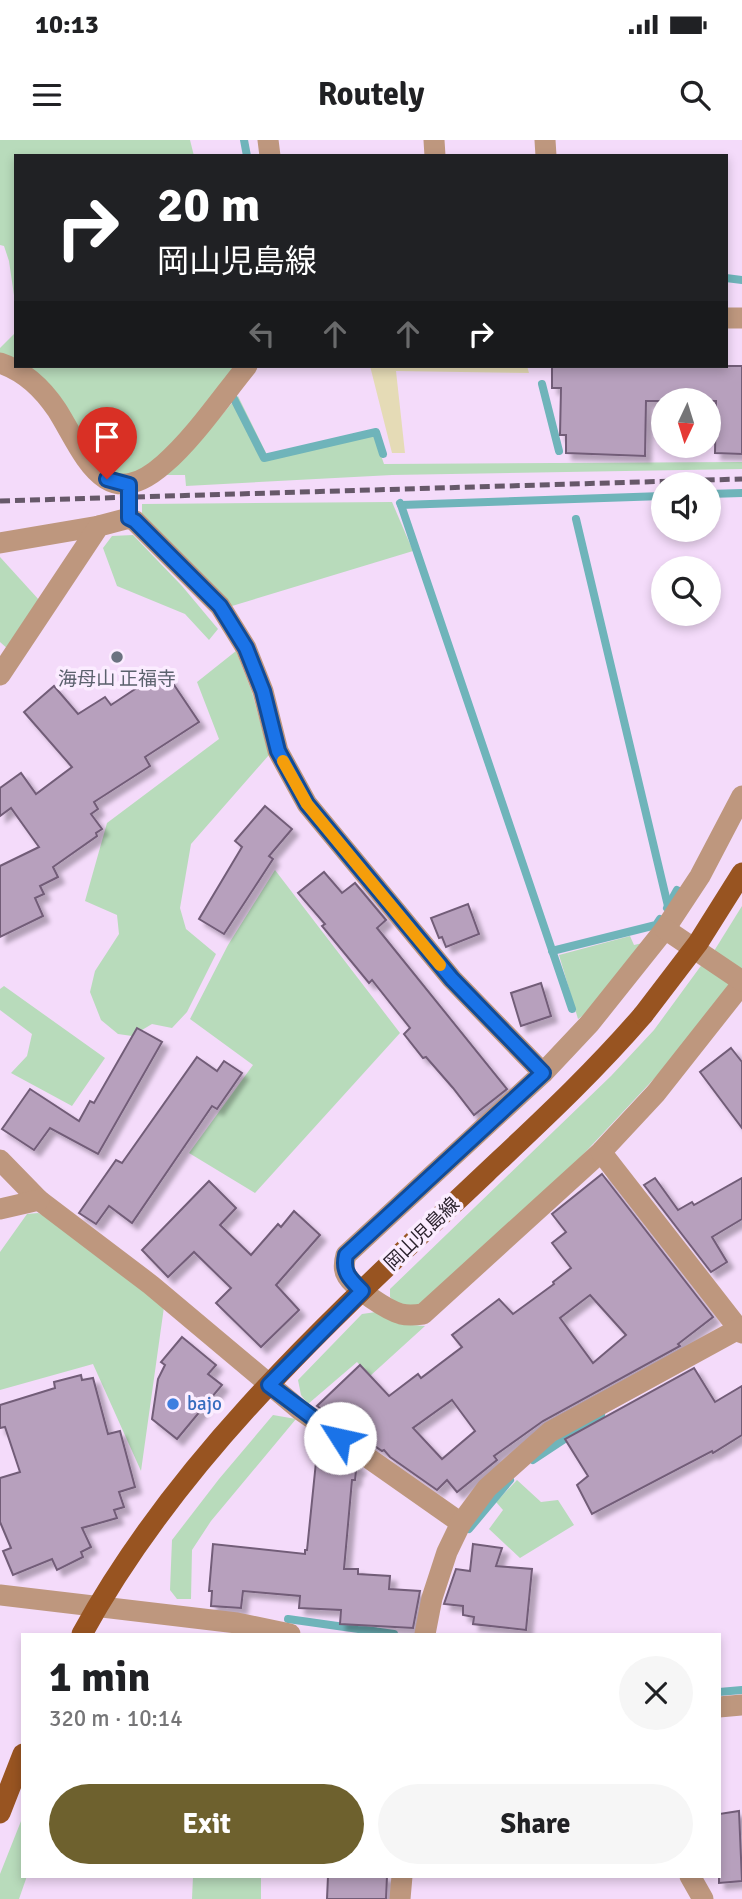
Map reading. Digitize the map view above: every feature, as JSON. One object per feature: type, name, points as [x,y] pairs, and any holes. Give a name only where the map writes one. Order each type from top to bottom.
[{"type":"main road","name":"岡山児島線","points":[[83,1633],[134,1549],[188,1477],[269,1385],[362,1291],[599,1066],[643,1016],[698,943],[742,873]]},
{"type":"main road","points":[[0,1813],[21,1759]]},
{"type":"street","points":[[0,363],[14,368],[41,389],[56,408],[87,463],[107,479],[129,485],[144,480],[177,452],[245,368]]},
{"type":"street","points":[[129,485],[129,518]]},
{"type":"street","points":[[0,543],[99,526],[129,518],[135,521],[220,606],[246,648],[263,691],[278,751],[307,804],[452,979],[543,1073]]},
{"type":"street","points":[[0,675],[99,526]]},
{"type":"street","points":[[665,929],[742,982],[656,1093],[601,1152],[423,1314],[400,1314],[362,1291],[346,1275],[346,1255],[543,1073],[597,1014],[665,929],[701,876],[742,796]]},
{"type":"street","points":[[425,1631],[437,1579],[461,1523],[487,1488],[550,1432],[741,1330],[601,1152]]},
{"type":"street","points":[[0,1160],[39,1200],[151,1285],[300,1410],[461,1523]]},
{"type":"street","points":[[0,1209],[39,1200]]},
{"type":"street","points":[[0,1595],[237,1623],[285,1633]]},
{"type":"street","points":[[721,1707],[742,1705]]},
{"type":"street","points":[[400,1899],[402,1878]]},
{"type":"street","points":[[691,1878],[703,1899]]},
{"type":"green space","points":[[0,140],[190,140],[194,154],[14,154],[14,295],[9,261],[4,246],[0,245]]},
{"type":"green space","points":[[14,334],[14,365],[0,355],[0,348]]},
{"type":"green space","points":[[19,368],[233,368],[179,437],[142,476],[122,478],[94,461],[59,395]]},
{"type":"green space","points":[[238,396],[269,459],[374,435],[384,464],[742,462],[742,469],[392,475],[186,486],[185,475],[162,475],[185,458]]},
{"type":"green space","points":[[392,502],[413,551],[232,606],[142,514],[142,504]]},
{"type":"green space","points":[[133,535],[182,586],[218,629],[209,640],[185,614],[117,586],[103,548],[112,536]]},
{"type":"green space","points":[[0,557],[40,601],[9,650],[0,642]]},
{"type":"green space","points":[[236,651],[252,692],[269,755],[191,844],[180,908],[186,929],[216,954],[187,1012],[172,1028],[152,1024],[132,1036],[118,1034],[101,1020],[90,992],[95,971],[119,934],[117,915],[85,901],[107,823],[219,739],[197,682]]},
{"type":"green space","points":[[275,870],[400,1033],[255,1193],[189,1153],[253,1065],[190,1019],[228,945]]},
{"type":"green space","points":[[742,906],[742,971],[714,951]]},
{"type":"green space","points":[[630,936],[634,945],[647,942],[591,1010],[578,1019],[559,955]]},
{"type":"green space","points":[[703,963],[733,982],[680,1051],[577,1161],[418,1306],[399,1306],[390,1297],[390,1289],[611,1076],[654,1030]]},
{"type":"green space","points":[[4,986],[105,1058],[72,1106],[11,1073],[27,1056],[32,1034],[0,1010],[0,989]]},
{"type":"green space","points":[[38,1213],[164,1307],[141,1471],[93,1364],[0,1390],[0,1252],[27,1214]]},
{"type":"green space","points":[[376,1312],[400,1324],[425,1326],[370,1376],[357,1362],[308,1404],[301,1395],[298,1380],[362,1314]]},
{"type":"green space","points":[[273,1415],[296,1419],[211,1521],[192,1550],[191,1599],[177,1599],[170,1590],[172,1540]]},
{"type":"green space","points":[[517,1480],[541,1502],[558,1500],[574,1525],[520,1558],[489,1529],[503,1510],[496,1502]]},
{"type":"green space","points":[[21,1821],[21,1878],[26,1878],[19,1899],[0,1899],[0,1874]]},
{"type":"green space","points":[[193,1878],[261,1878],[261,1899],[192,1899]]},
{"type":"sand","points":[[371,368],[528,368],[529,373],[396,371],[405,453],[392,453]]},
{"type":"building","points":[[742,366],[742,454],[721,453],[721,388],[651,388],[651,401],[646,401],[645,456],[566,453],[566,435],[560,435],[561,388],[552,388],[552,368]]},
{"type":"building","points":[[164,670],[199,722],[145,757],[150,766],[94,802],[98,809],[91,814],[102,829],[96,833],[97,836],[53,867],[58,877],[40,886],[44,894],[35,898],[43,916],[0,937],[0,866],[39,847],[11,808],[0,816],[0,788],[21,773],[36,794],[72,767],[24,712],[54,686],[78,714],[105,697],[111,705]]},
{"type":"building","points":[[265,806],[292,829],[269,856],[273,859],[224,934],[199,919],[242,847],[235,841]]},
{"type":"building","points":[[324,872],[342,893],[355,883],[386,920],[377,928],[507,1089],[474,1115],[426,1057],[423,1058],[404,1034],[410,1028],[372,980],[369,983],[298,893]]},
{"type":"building","points":[[468,904],[479,934],[446,947],[431,918]]},
{"type":"building","points":[[541,983],[551,1016],[521,1026],[511,993]]},
{"type":"building","points":[[137,1028],[162,1042],[98,1154],[50,1128],[34,1150],[2,1129],[30,1089],[79,1121],[90,1101],[94,1103]]},
{"type":"building","points":[[731,1048],[742,1062],[742,1128],[700,1072]]},
{"type":"building","points":[[197,1057],[217,1071],[224,1061],[242,1073],[217,1109],[212,1106],[132,1223],[109,1206],[96,1224],[79,1213],[116,1160],[122,1163]]},
{"type":"building","points":[[602,1174],[713,1317],[678,1344],[680,1346],[543,1421],[494,1456],[497,1460],[457,1492],[447,1480],[437,1490],[384,1450],[317,1406],[360,1365],[389,1396],[418,1374],[421,1378],[462,1347],[452,1335],[499,1299],[513,1314],[554,1284],[553,1282],[571,1268],[552,1243],[566,1232],[552,1214]],"holes":[[[590,1295],[626,1335],[593,1363],[560,1318]],[[452,1400],[475,1431],[442,1459],[413,1428]]]},
{"type":"building","points":[[655,1178],[678,1210],[692,1202],[694,1205],[742,1178],[742,1219],[712,1237],[727,1262],[711,1272],[644,1185]]},
{"type":"building","points":[[209,1181],[236,1208],[220,1225],[251,1255],[278,1224],[281,1227],[294,1211],[320,1235],[276,1285],[299,1310],[261,1347],[216,1303],[231,1288],[194,1252],[168,1277],[142,1250]]},
{"type":"building","points":[[182,1337],[216,1365],[208,1374],[222,1385],[177,1439],[152,1419],[158,1379],[165,1365],[161,1362]]},
{"type":"building","points":[[694,1368],[715,1402],[742,1386],[742,1435],[713,1453],[712,1451],[592,1514],[577,1485],[588,1476],[565,1439]]},
{"type":"building","points":[[81,1375],[82,1380],[93,1378],[108,1434],[120,1431],[135,1487],[119,1492],[124,1507],[114,1510],[117,1518],[82,1528],[91,1547],[81,1552],[83,1557],[57,1570],[52,1559],[13,1575],[3,1551],[11,1548],[0,1522],[0,1478],[20,1472],[5,1427],[0,1428],[0,1405],[55,1388],[54,1382]]},
{"type":"building","points":[[317,1452],[341,1455],[360,1468],[356,1471],[355,1480],[352,1480],[344,1569],[358,1569],[358,1574],[390,1576],[389,1589],[420,1591],[413,1628],[340,1624],[341,1610],[299,1608],[300,1596],[243,1591],[241,1608],[211,1606],[212,1591],[209,1591],[213,1544],[305,1554]]},
{"type":"building","points":[[473,1544],[502,1548],[496,1566],[532,1569],[526,1630],[473,1624],[474,1617],[463,1615],[463,1606],[444,1604],[456,1569],[470,1571]]},
{"type":"building","points":[[739,1811],[742,1881],[719,1883],[721,1814]]},
{"type":"building","points":[[328,1878],[387,1878],[386,1899],[327,1899]]},
{"type":"waterway","points":[[244,140],[247,154]]},
{"type":"waterway","points":[[728,278],[742,280]]},
{"type":"waterway","points":[[542,384],[559,451]]},
{"type":"waterway","points":[[232,395],[264,458],[376,432],[383,454]]},
{"type":"waterway","points":[[721,494],[742,493]]},
{"type":"waterway","points":[[400,503],[651,496]]},
{"type":"waterway","points":[[401,505],[572,1009]]},
{"type":"waterway","points":[[576,519],[668,906]]},
{"type":"waterway","points":[[667,908],[677,890],[681,892]]},
{"type":"waterway","points":[[552,951],[656,925],[660,919]]},
{"type":"waterway","points":[[533,1460],[601,1415]]},
{"type":"waterway","points":[[469,1529],[510,1480]]},
{"type":"waterway","points":[[288,1619],[387,1633]]},
{"type":"waterway","points":[[721,1692],[742,1690]]},
{"type":"railway","points":[[0,501],[742,479]]},
{"type":"slow traffic","points":[[283,761],[307,804],[440,965]]},
{"type":"place","name":"海母山 正福寺","points":[[117,657]]},
{"type":"place","name":"bajo","points":[[173,1404]]},
{"type":"route","points":[[107,479],[129,485],[129,518],[220,606],[246,648],[263,691],[278,751],[307,804],[452,979],[543,1073],[346,1255],[346,1275],[362,1291],[269,1385],[340,1438]]}]
